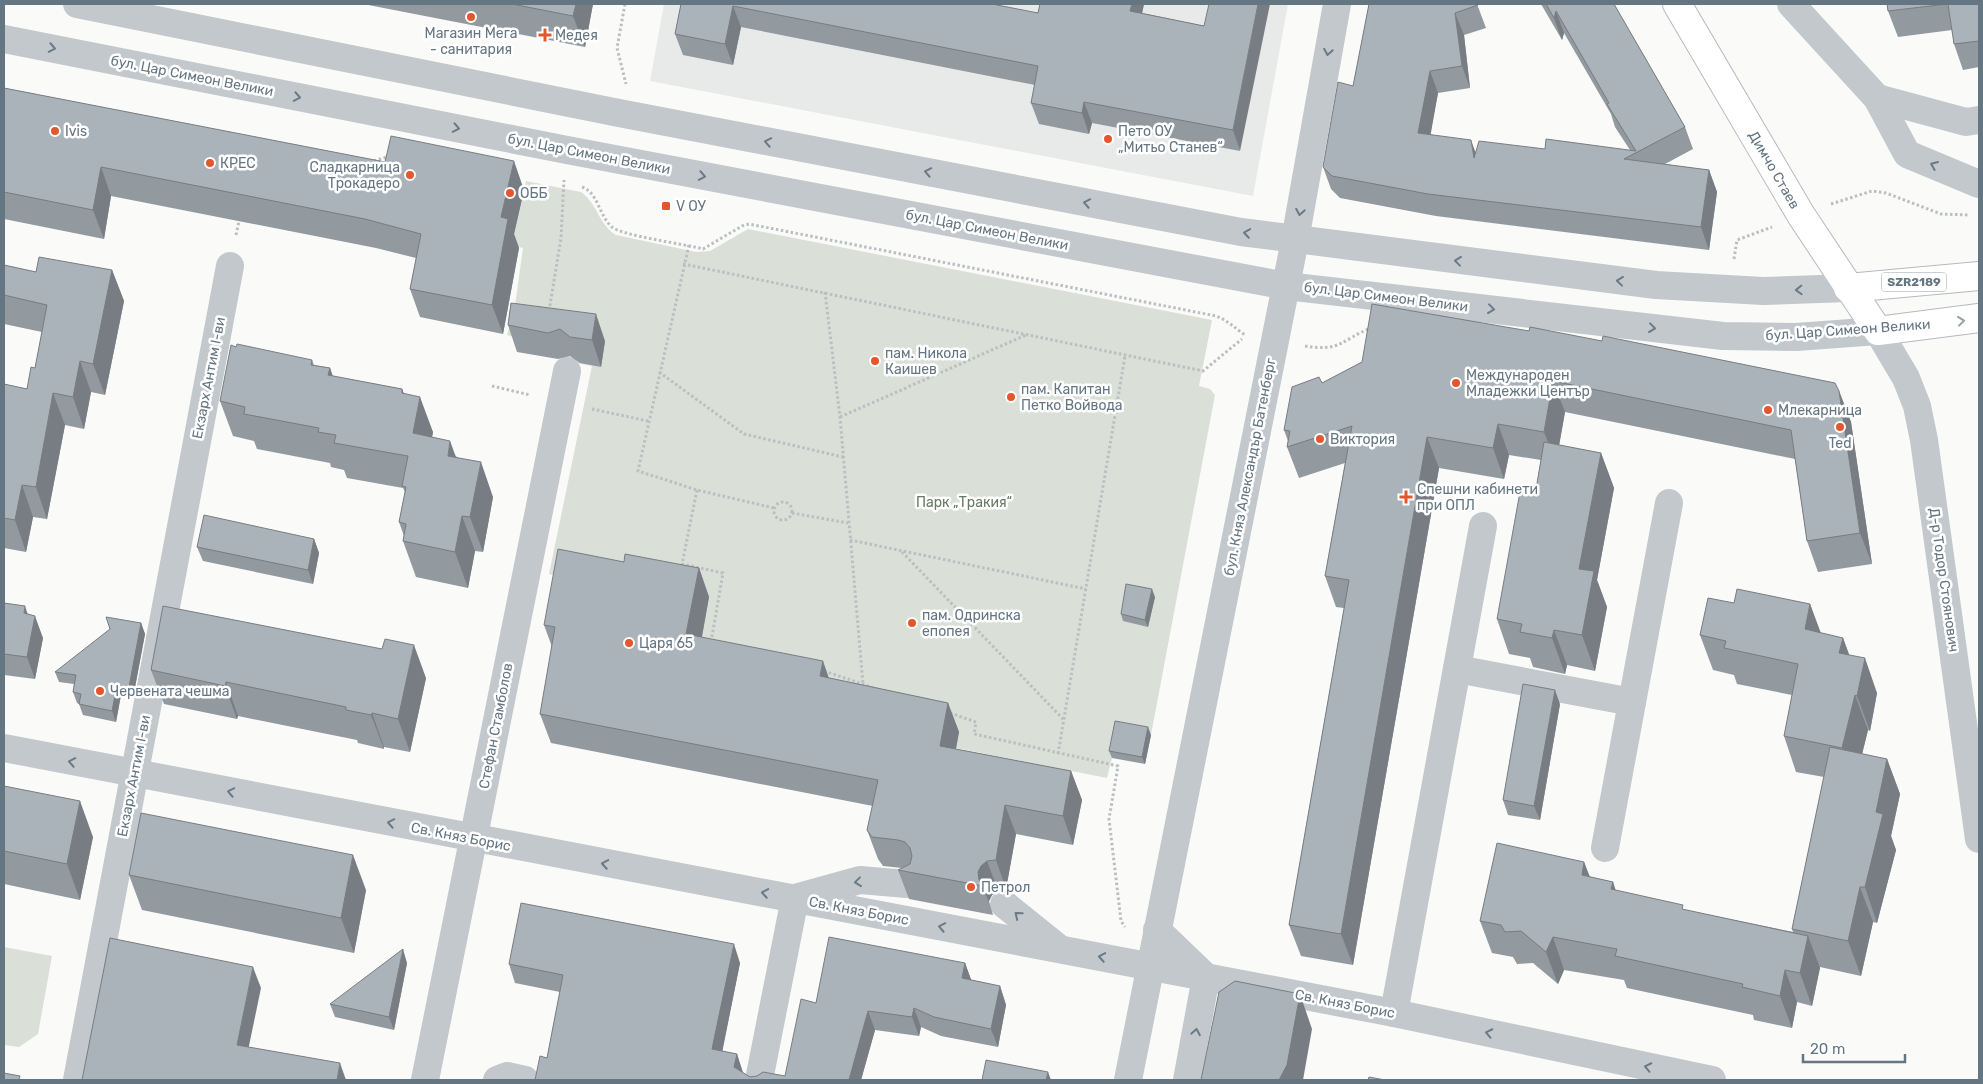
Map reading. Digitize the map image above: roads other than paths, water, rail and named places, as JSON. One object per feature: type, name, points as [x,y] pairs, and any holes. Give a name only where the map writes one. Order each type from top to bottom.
[{"type":"main road","name":"Димчо Стаев","points":[[1678,4],[1801,216],[1878,331]]},
{"type":"main road","name":"SZR2189","points":[[1848,288],[1979,276]]},
{"type":"main road","name":"бул. Цар Симеон Велики","points":[[1878,331],[1979,318]]},
{"type":"street","points":[[77,4],[619,113],[1295,240]]},
{"type":"street","name":"бул. Княз Александър Батенберг","points":[[1128,1080],[1295,240],[1337,4]]},
{"type":"street","points":[[1791,4],[1877,98],[1908,154],[1979,184]]},
{"type":"street","name":"бул. Цар Симеон Велики","points":[[4,39],[567,150],[1286,286],[1723,336],[1796,337],[1878,331]]},
{"type":"street","points":[[1877,98],[1966,122],[1979,120]]},
{"type":"street","name":"SZR2189","points":[[1295,240],[1656,285],[1763,291],[1848,288]]},
{"type":"street","name":"Екзарх Антим I-ви","points":[[77,1080],[230,266]]},
{"type":"street","name":"Д-р Тодор Стоянович","points":[[1878,331],[1906,378],[1917,406],[1924,440],[1979,839]]},
{"type":"street","name":"Стефан Стамболов","points":[[427,1080],[473,839],[567,372]]},
{"type":"street","points":[[1604,848],[1669,503]]},
{"type":"street","points":[[1394,1013],[1483,526]]},
{"type":"street","points":[[1457,669],[1632,702]]},
{"type":"street","name":"Св. Княз Борис","points":[[4,748],[473,839],[795,898],[1394,1013],[1700,1079]]},
{"type":"street","points":[[759,1080],[795,898],[860,880],[906,884]]},
{"type":"street","points":[[1004,904],[1059,949]]},
{"type":"street","points":[[1157,930],[1206,977],[1187,1080]]},
{"type":"street","points":[[497,1080],[507,1076],[525,1080]]},
{"type":"place","name":"Магазин Мега - санитария","points":[[471,17]]},
{"type":"place","name":"Медея","points":[[545,35]]},
{"type":"place","name":"Ivis","points":[[55,131]]},
{"type":"place","name":"Пето ОУ „Митьо Станев“","points":[[1108,139]]},
{"type":"place","name":"КРЕС","points":[[210,163]]},
{"type":"place","name":"Сладкарница Трокадеро","points":[[410,175]]},
{"type":"place","name":"ОББ","points":[[510,193]]},
{"type":"place","name":"V ОУ","points":[[666,206]]},
{"type":"place","name":"пам. Никола Каишев","points":[[875,361]]},
{"type":"place","name":"Международен Младежки Център","points":[[1456,383]]},
{"type":"place","name":"пам. Капитан Петко Войвода","points":[[1011,397]]},
{"type":"place","name":"Млекарница","points":[[1768,410]]},
{"type":"place","name":"Ted","points":[[1840,427]]},
{"type":"place","name":"Виктория","points":[[1320,439]]},
{"type":"place","name":"Спешни кабинети при ОПЛ","points":[[1406,497]]},
{"type":"place","name":"пам. Одринска епопея","points":[[912,623]]},
{"type":"place","name":"Царя 65","points":[[629,643]]},
{"type":"place","name":"Червената чешма","points":[[100,691]]},
{"type":"place","name":"Петрол","points":[[971,887]]},
{"type":"park label","name":"Парк „Тракия“","points":[[964,502]]}]
